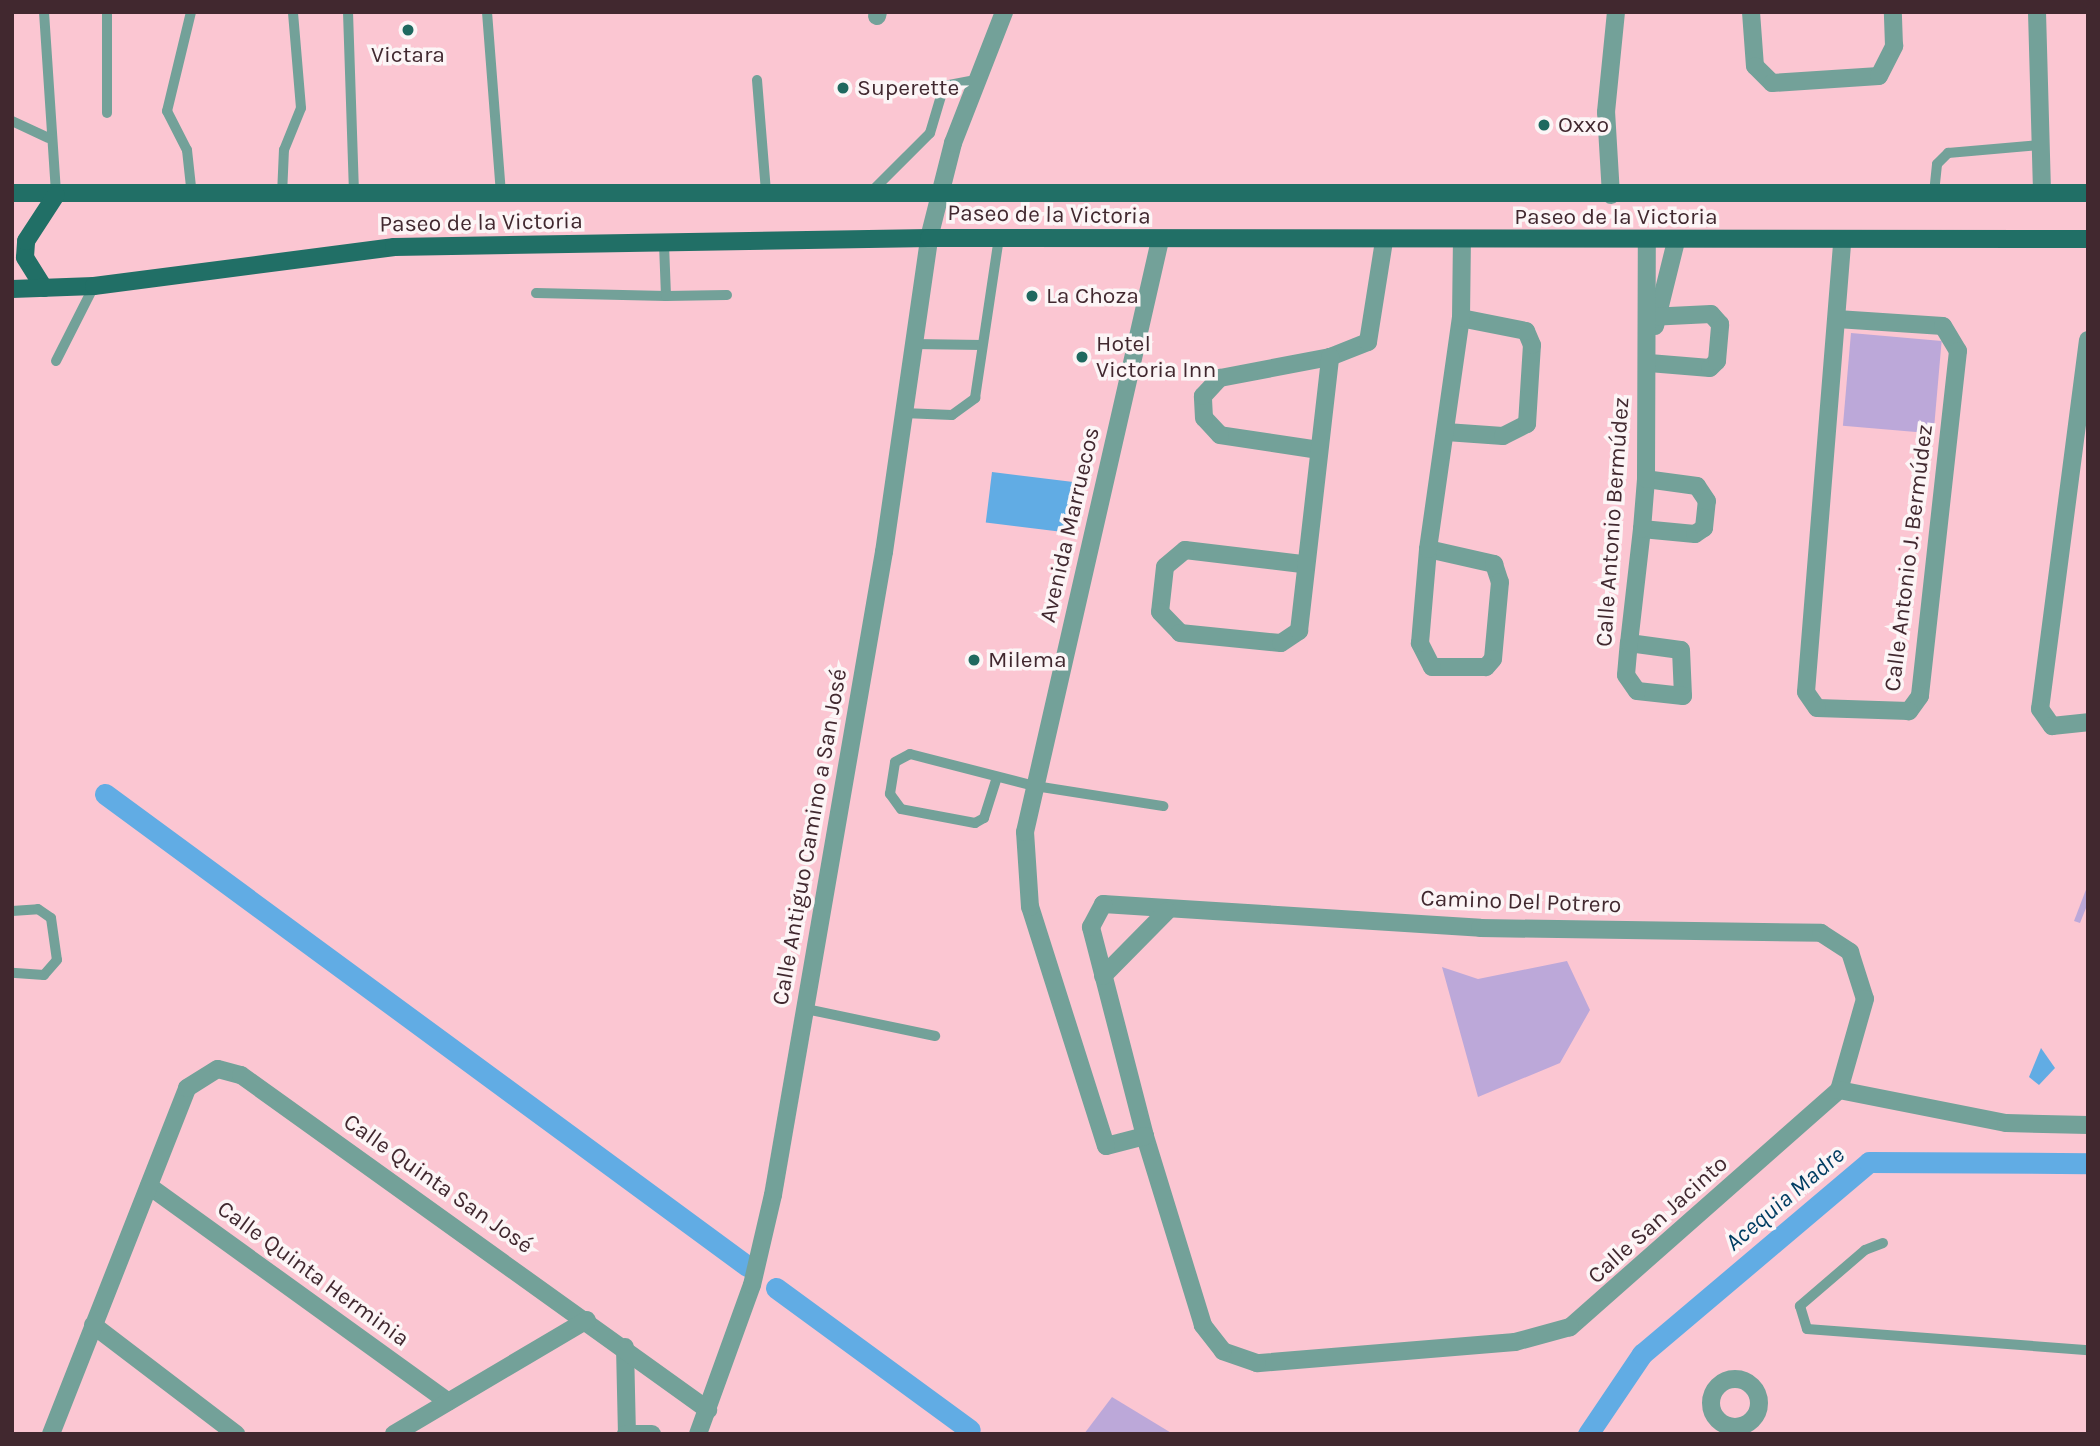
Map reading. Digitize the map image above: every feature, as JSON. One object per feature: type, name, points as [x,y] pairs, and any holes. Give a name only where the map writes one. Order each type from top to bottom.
[{"type":"main road","name":"Paseo de la Victoria","points":[[16,191],[56,195],[191,197],[766,192],[940,195],[2088,193]]},
{"type":"main road","points":[[44,288],[25,257],[26,241],[56,195]]},
{"type":"main road","name":"Paseo de la Victoria","points":[[12,289],[94,286],[394,247],[929,238],[1842,242],[2088,239]]},
{"type":"street","name":"Calle Antiguo Camino a San José","points":[[698,1434],[762,1248],[806,1009],[929,238],[975,80],[1004,12]]},
{"type":"street","points":[[1611,194],[1606,112],[1616,12]]},
{"type":"street","points":[[1751,12],[1752,53],[1772,83],[1868,81],[1889,64],[1893,12]]},
{"type":"street","points":[[2038,12],[2042,193]]},
{"type":"street","name":"Avenida Marruecos","points":[[1144,1136],[1106,1146],[1030,907],[1025,832],[1160,240]]},
{"type":"street","points":[[1320,450],[1220,435],[1204,418],[1203,396],[1220,378],[1330,357],[1368,342],[1384,241]]},
{"type":"street","points":[[1428,549],[1494,564],[1500,582],[1493,659],[1486,667],[1432,667],[1421,653],[1428,549],[1461,318],[1462,241]]},
{"type":"street","name":"Calle Antonio Bermúdez","points":[[1629,643],[1681,650],[1686,693],[1675,700],[1637,691],[1626,675],[1629,643],[1642,529],[1646,479],[1649,363],[1653,322],[1647,241]]},
{"type":"street","name":"Calle Antonio Bermúdez","points":[[1653,322],[1676,241]]},
{"type":"street","name":"Calle Antonio J. Bermúdez","points":[[1837,319],[1943,326],[1958,351],[1920,696],[1909,711],[1817,708],[1806,692],[1842,242]]},
{"type":"street","points":[[1649,363],[1705,369],[1717,361],[1720,324],[1714,316],[1653,322]]},
{"type":"street","points":[[1446,432],[1503,436],[1527,424],[1532,345],[1526,331],[1461,318]]},
{"type":"street","points":[[2088,340],[2080,453],[2040,709],[2052,726],[2088,722]]},
{"type":"street","points":[[1302,564],[1185,550],[1166,567],[1160,612],[1180,633],[1286,642],[1299,631],[1302,564],[1320,450],[1330,357]]},
{"type":"street","points":[[1642,529],[1695,534],[1704,528],[1707,501],[1696,486],[1646,479]]},
{"type":"street","name":"Camino Del Potrero","points":[[1103,976],[1091,927],[1103,904],[1167,911],[1480,928],[1821,933],[1838,941],[1859,968],[1865,999],[1839,1090]]},
{"type":"street","points":[[1144,1136],[1103,976],[1167,911]]},
{"type":"street","name":"Calle Quinta San José","points":[[149,1186],[187,1088],[218,1069],[241,1075],[625,1347],[657,1378],[708,1410]]},
{"type":"street","points":[[1839,1090],[2006,1123],[2088,1125]]},
{"type":"street","name":"Calle San Jacinto","points":[[1144,1136],[1203,1325],[1237,1360],[1283,1363],[1515,1342],[1570,1327],[1839,1090]]},
{"type":"street","points":[[51,1434],[149,1186]]},
{"type":"street","name":"Calle Quinta Herminia","points":[[149,1186],[448,1402]]},
{"type":"street","points":[[394,1434],[587,1320]]},
{"type":"street","points":[[93,1325],[236,1434]]},
{"type":"street","points":[[625,1347],[626,1434],[652,1434]]},
{"type":"lane","points":[[44,12],[48,138],[56,195]]},
{"type":"lane","points":[[107,12],[107,113]]},
{"type":"lane","points":[[191,12],[167,111],[187,150],[191,197]]},
{"type":"lane","points":[[282,195],[284,150],[302,108],[293,12]]},
{"type":"lane","points":[[348,12],[355,194]]},
{"type":"lane","points":[[487,12],[501,194]]},
{"type":"lane","points":[[757,80],[766,192]]},
{"type":"lane","points":[[869,194],[930,133],[944,86],[975,80]]},
{"type":"lane","points":[[12,121],[48,138]]},
{"type":"lane","points":[[1934,193],[1937,164],[1948,153],[2040,145]]},
{"type":"lane","points":[[902,413],[953,415],[969,409],[999,238]]},
{"type":"lane","points":[[664,244],[666,296]]},
{"type":"lane","points":[[55,361],[94,286]]},
{"type":"lane","points":[[536,293],[727,295]]},
{"type":"lane","points":[[911,344],[982,345]]},
{"type":"lane","points":[[997,777],[984,818],[975,823],[901,809],[890,794],[895,762],[911,754],[1035,786],[1163,806]]},
{"type":"lane","points":[[12,911],[38,909],[51,918],[57,960],[44,975],[12,972]]},
{"type":"lane","points":[[806,1009],[935,1036]]},
{"type":"lane","points":[[1883,1243],[1865,1250],[1800,1306],[1807,1329],[2088,1350]]},
{"type":"shaded area","points":[[1851,333],[1942,341],[1934,434],[1843,426]]},
{"type":"shaded area","points":[[2087,887],[2088,903],[2080,923],[2074,921]]},
{"type":"shaded area","points":[[1567,961],[1590,1010],[1560,1063],[1478,1097],[1442,967],[1478,979]]},
{"type":"shaded area","points":[[1112,1397],[1173,1434],[1084,1434]]},
{"type":"water","points":[[992,472],[1079,483],[1073,533],[986,523]]},
{"type":"water","points":[[2041,1048],[2055,1068],[2039,1085],[2029,1077]]},
{"type":"waterway","points":[[105,794],[747,1266]]},
{"type":"waterway","name":"Acequia Madre","points":[[1588,1434],[1642,1354],[1869,1162],[2088,1163]]},
{"type":"waterway","points":[[776,1288],[970,1430]]},
{"type":"place","name":"Victara","points":[[408,30]]},
{"type":"place","name":"Superette","points":[[843,88]]},
{"type":"place","name":"Oxxo","points":[[1544,125]]},
{"type":"place","name":"La Choza","points":[[1032,296]]},
{"type":"place","name":"Hotel Victoria Inn","points":[[1082,357]]},
{"type":"place","name":"Milema","points":[[974,660]]}]
